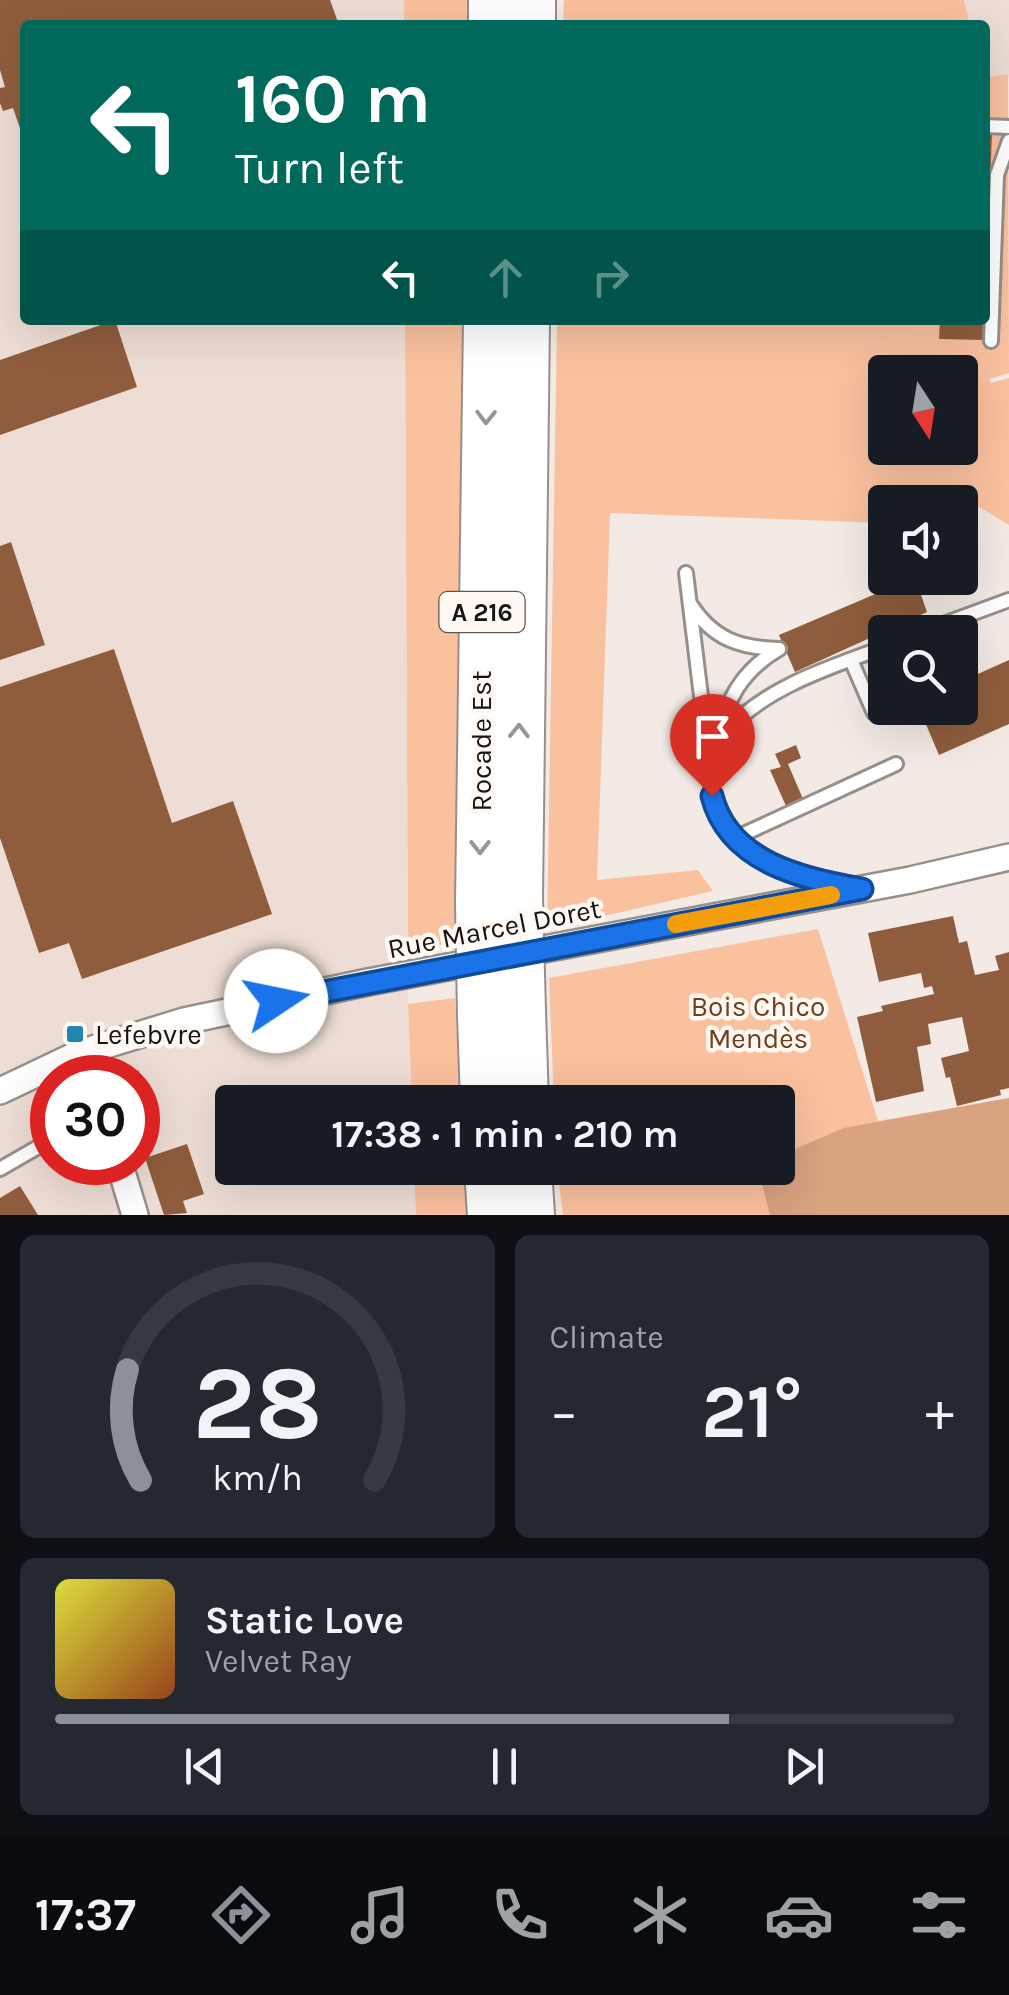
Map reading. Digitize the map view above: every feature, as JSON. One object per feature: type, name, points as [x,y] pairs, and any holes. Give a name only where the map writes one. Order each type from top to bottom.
[{"type":"highway","name":"Rocade Est","points":[[488,325],[502,1014],[489,1085]]},
{"type":"highway","name":"Rocade Est","points":[[499,901],[525,325]]},
{"type":"highway","name":"Rocade Est","points":[[502,1014],[520,1085]]},
{"type":"highway","points":[[490,1185],[492,1215]]},
{"type":"highway","points":[[528,1185],[530,1215]]},
{"type":"street","name":"Rue Marcel Doret","points":[[0,1091],[83,1051],[158,1027],[1009,857]]},
{"type":"street","points":[[83,1051],[84,1055]]},
{"type":"street","points":[[125,1185],[135,1215]]},
{"type":"lane","points":[[991,341],[997,175],[1009,141]]},
{"type":"lane","points":[[686,574],[717,814],[733,839],[752,853],[816,881],[862,889]]},
{"type":"lane","points":[[968,615],[1009,600]]},
{"type":"lane","points":[[690,602],[708,628],[720,637],[737,645],[779,648],[750,669],[735,688],[714,751],[711,774]]},
{"type":"lane","points":[[714,751],[722,736],[759,704],[868,653]]},
{"type":"lane","points":[[850,660],[868,700]]},
{"type":"lane","points":[[733,839],[896,764]]},
{"type":"lane","points":[[0,1169],[30,1152]]},
{"type":"shaded area","points":[[0,0],[404,0],[404,20],[20,20],[20,325],[405,325],[411,1085],[215,1085],[215,1185],[415,1185],[416,1215],[0,1215]]},
{"type":"shaded area","points":[[964,0],[1009,0],[1009,78],[1007,74],[990,77],[990,20],[969,20]]},
{"type":"shaded area","points":[[1009,1098],[1009,1215],[770,1215],[762,1185],[795,1185],[795,1149],[844,1128]]},
{"type":"green space","points":[[404,0],[470,0],[469,20],[404,20]]},
{"type":"green space","points":[[564,0],[964,0],[969,20],[563,20]]},
{"type":"green space","points":[[1008,74],[1009,373],[989,379],[991,383],[1009,378],[1009,525],[978,507],[978,485],[868,485],[868,522],[610,513],[597,880],[698,870],[713,891],[547,929],[557,325],[990,325],[990,77]]},
{"type":"green space","points":[[405,325],[465,325],[457,946],[408,943]]},
{"type":"green space","name":"Bois Chico Mendès","points":[[818,929],[878,1121],[1009,1098],[1009,1215],[563,1215],[559,1185],[795,1185],[795,1085],[553,1085],[549,978]]},
{"type":"green space","points":[[455,998],[460,1085],[411,1085],[408,1004]]},
{"type":"green space","points":[[415,1185],[467,1185],[469,1215],[416,1215]]},
{"type":"building","points":[[0,0],[330,0],[337,20],[20,20],[20,128],[13,108],[3,111],[0,103],[0,88],[5,87],[0,70]]},
{"type":"building","points":[[101,325],[117,325],[137,387],[0,435],[0,360]]},
{"type":"building","points":[[940,325],[986,325],[985,340],[939,339]]},
{"type":"building","points":[[11,542],[45,645],[0,660],[0,546]]},
{"type":"building","points":[[873,595],[921,595],[927,612],[868,615],[868,639],[795,672],[779,635]]},
{"type":"building","points":[[114,649],[172,823],[233,801],[272,914],[82,979],[69,943],[39,953],[0,838],[0,687]]},
{"type":"building","points":[[1009,660],[1009,724],[939,755],[926,725],[978,725],[978,674]]},
{"type":"building","points":[[796,745],[801,758],[788,764],[803,799],[786,806],[770,770],[781,767],[775,754]]},
{"type":"building","points":[[953,916],[959,943],[967,941],[975,975],[999,970],[995,956],[1009,952],[1009,1088],[1000,1090],[1001,1095],[957,1106],[941,1058],[969,1051],[962,1017],[928,1024],[931,1044],[917,1047],[924,1091],[876,1102],[857,1017],[883,1011],[881,1006],[934,994],[932,986],[924,988],[921,973],[879,982],[868,933]]},
{"type":"building","points":[[187,1144],[204,1194],[183,1201],[187,1213],[164,1215],[154,1185],[160,1185],[160,1153]]},
{"type":"building","points":[[20,1186],[38,1215],[0,1215],[0,1198]]},
{"type":"slow traffic","points":[[676,924],[831,895]]},
{"type":"place","name":"Lefebvre","points":[[75,1034]]},
{"type":"route","points":[[276,1001],[862,889],[816,881],[752,853],[733,839],[717,814],[712,796]]}]
